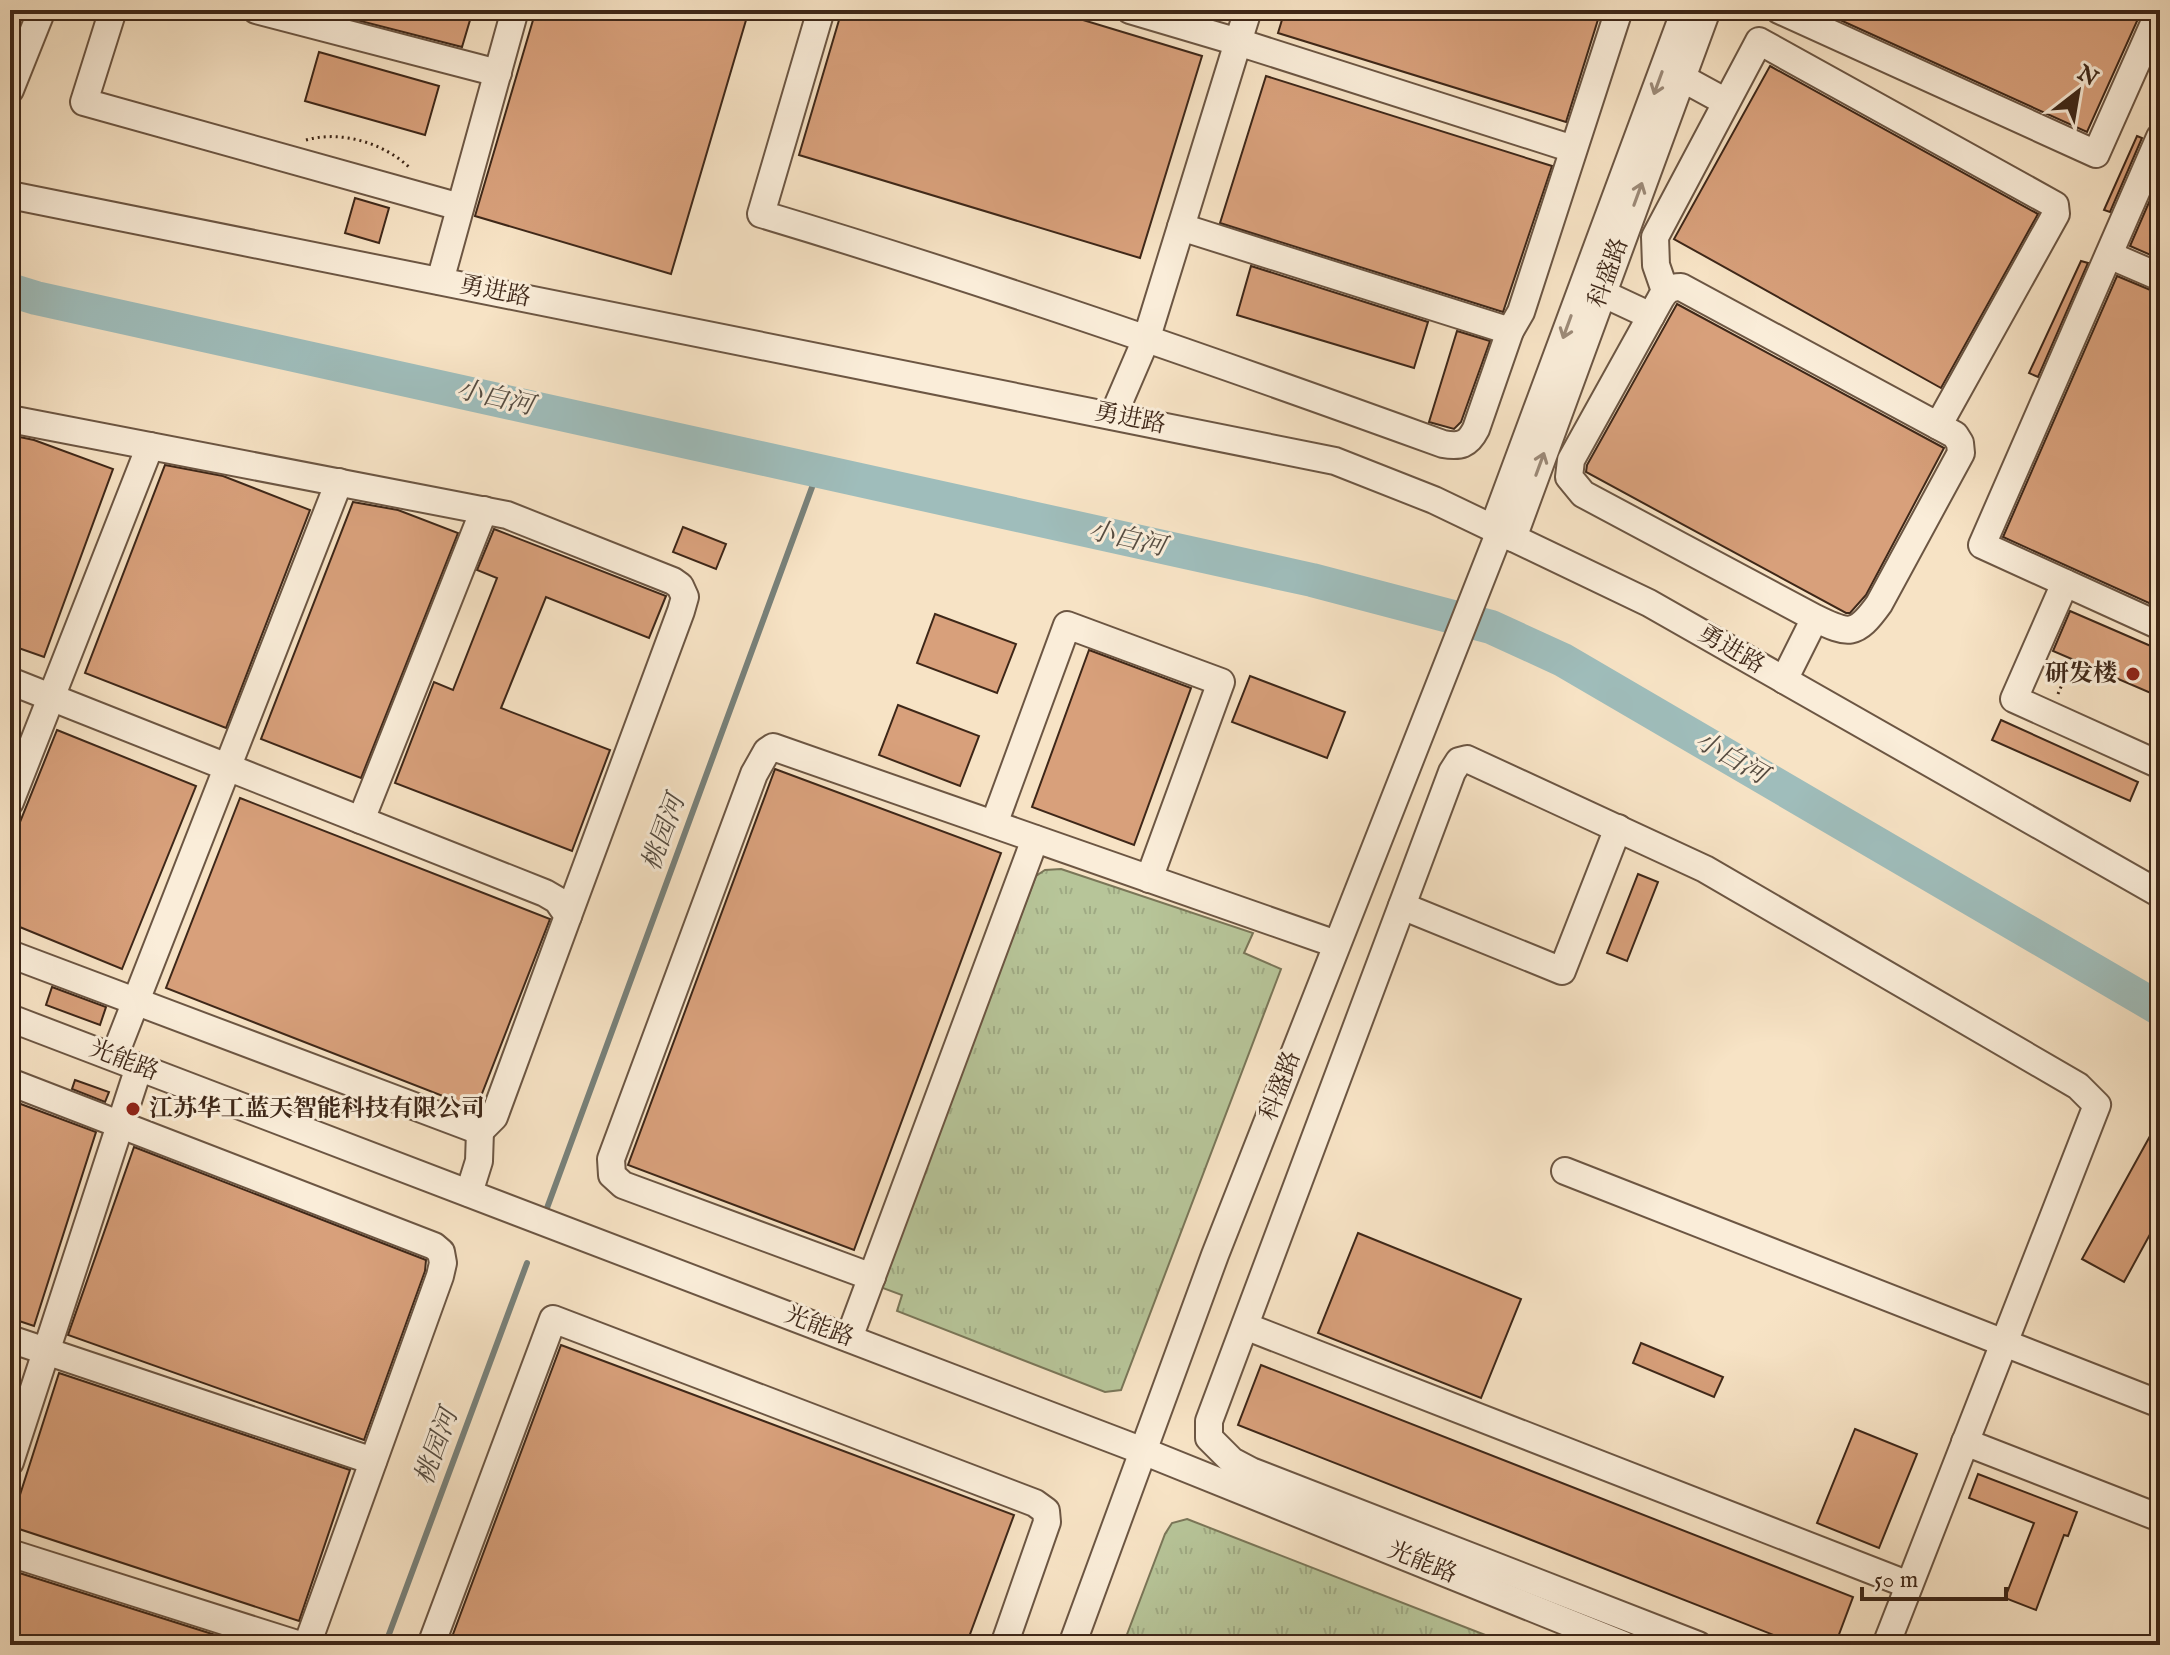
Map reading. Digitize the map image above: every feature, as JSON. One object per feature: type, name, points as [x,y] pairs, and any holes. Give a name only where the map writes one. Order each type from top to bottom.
[{"type":"street","points":[[10,90],[42,10]]},
{"type":"street","points":[[113,10],[84,102],[460,207]]},
{"type":"street","points":[[256,10],[498,73]]},
{"type":"street","points":[[440,281],[515,10]]},
{"type":"street","points":[[821,10],[761,214],[937,267],[1147,337],[1443,444],[1459,446],[1470,440],[1476,429],[1510,331],[1521,312],[1619,10]]},
{"type":"street","points":[[1130,10],[1573,149]]},
{"type":"street","points":[[1113,416],[1147,337],[1248,10]]},
{"type":"street","name":"科盛路","points":[[1072,1645],[1215,1255],[1447,663],[1502,532],[1593,289],[1685,10]]},
{"type":"street","name":"科盛路","points":[[1593,289],[1682,78],[1707,10]]},
{"type":"street","points":[[1779,10],[2096,154],[2160,10]]},
{"type":"street","points":[[1665,291],[1656,265],[1655,237],[1759,41],[2055,205],[2056,214],[1938,426]]},
{"type":"street","points":[[1682,78],[1726,102]]},
{"type":"street","points":[[2160,137],[1982,545],[2160,626]]},
{"type":"street","name":"勇进路","points":[[10,195],[1335,461],[1502,532],[1649,603],[2160,894]]},
{"type":"street","points":[[1181,227],[1510,331]]},
{"type":"street","points":[[2109,255],[2160,277]]},
{"type":"street","points":[[1681,287],[1955,435],[1960,443],[1961,453],[1879,604],[1859,628],[1841,631],[1815,618],[1583,494],[1569,477],[1571,460],[1665,291],[1681,287]]},
{"type":"street","points":[[1593,289],[1651,316]]},
{"type":"street","points":[[10,419],[507,515],[680,586],[685,597],[568,916],[494,1117],[480,1131],[479,1161],[469,1193]]},
{"type":"street","points":[[10,802],[150,446]]},
{"type":"street","points":[[10,1422],[30,1345],[114,1122],[136,1001],[339,482]]},
{"type":"street","points":[[361,820],[484,510]]},
{"type":"street","points":[[2065,583],[2014,699],[2160,765]]},
{"type":"street","points":[[1784,680],[1815,618]]},
{"type":"street","points":[[994,824],[1067,625],[1221,682],[1149,879]]},
{"type":"street","points":[[10,681],[545,893],[557,900],[568,916]]},
{"type":"street","points":[[872,1277],[623,1185],[612,1175],[611,1159],[754,774],[767,751],[773,747],[1336,944]]},
{"type":"street","points":[[1698,1645],[1251,1471],[1232,1461],[1209,1438],[1209,1421],[1452,772],[1459,761],[1467,759],[1705,869],[2078,1086],[2097,1105],[1886,1645]]},
{"type":"street","points":[[1402,906],[1562,971],[1618,828]]},
{"type":"street","points":[[849,1338],[1035,839]]},
{"type":"street","points":[[10,954],[480,1131]]},
{"type":"street","name":"光能路","points":[[10,1018],[1143,1451],[1624,1645]]},
{"type":"street","points":[[10,1082],[434,1246],[441,1252],[443,1263],[440,1276],[307,1645]]},
{"type":"street","points":[[1565,1171],[2160,1404]]},
{"type":"street","points":[[431,1645],[553,1319],[1035,1503],[1046,1511],[1047,1522],[1004,1645]]},
{"type":"street","points":[[1245,1326],[1909,1585]]},
{"type":"street","points":[[30,1345],[373,1461]]},
{"type":"street","points":[[10,1462],[30,1345]]},
{"type":"street","points":[[1965,1442],[2160,1518]]},
{"type":"street","points":[[10,1553],[300,1645]]},
{"type":"path","points":[[279,156],[298,142],[335,136],[381,147],[397,155],[412,170]]},
{"type":"path","points":[[2049,715],[2069,668]]},
{"type":"green space","points":[[1061,869],[1253,933],[1244,953],[1281,969],[1121,1390],[1105,1392],[897,1311],[902,1295],[880,1287],[1036,876],[1045,870]]},
{"type":"green space","points":[[1187,1519],[1511,1645],[1123,1645],[1165,1534],[1172,1523]]},
{"type":"building","points":[[330,10],[473,10],[462,47],[329,13]]},
{"type":"building","points":[[536,10],[749,10],[671,274],[475,216]]},
{"type":"building","points":[[842,10],[1050,10],[1202,56],[1140,258],[799,155]]},
{"type":"building","points":[[1285,10],[1601,10],[1566,122],[1278,33]]},
{"type":"building","points":[[1818,10],[2142,10],[2087,132]]},
{"type":"building","points":[[319,52],[439,86],[425,135],[305,101]]},
{"type":"building","points":[[1770,66],[2038,214],[1941,388],[1674,239]]},
{"type":"building","points":[[1266,76],[1552,166],[1503,312],[1220,223]]},
{"type":"building","points":[[2137,136],[2142,138],[2110,212],[2104,210]]},
{"type":"building","points":[[2160,177],[2160,259],[2130,246]]},
{"type":"building","points":[[355,198],[389,208],[379,243],[345,233]]},
{"type":"building","points":[[2081,261],[2088,263],[2038,377],[2029,373]]},
{"type":"building","points":[[1251,266],[1428,322],[1414,368],[1237,315]]},
{"type":"building","points":[[2117,276],[2160,294],[2160,608],[2003,537]]},
{"type":"building","points":[[1677,304],[1944,448],[1866,595],[1850,613],[1586,472],[1587,465]]},
{"type":"building","points":[[1457,331],[1490,341],[1461,422],[1454,429],[1429,422]]},
{"type":"building","points":[[10,435],[34,440],[113,469],[44,657],[10,645]]},
{"type":"building","points":[[165,465],[223,476],[310,510],[226,728],[85,673]]},
{"type":"building","points":[[353,502],[398,510],[458,533],[361,778],[261,739]]},
{"type":"building","points":[[683,527],[726,544],[716,569],[673,552]]},
{"type":"building","points":[[494,529],[666,596],[649,638],[546,597],[501,708],[610,750],[572,851],[395,783],[434,682],[453,690],[497,578],[477,570]]},
{"type":"building","name":"研发楼","points":[[2070,611],[2160,650],[2160,697],[2053,651]]},
{"type":"building","points":[[935,614],[1016,644],[997,693],[917,663]]},
{"type":"building","points":[[1089,650],[1191,688],[1134,845],[1032,807]]},
{"type":"building","points":[[1250,676],[1345,712],[1327,758],[1232,722]]},
{"type":"building","points":[[898,705],[979,736],[960,786],[879,755]]},
{"type":"building","points":[[2001,720],[2138,782],[2130,801],[1992,740]]},
{"type":"building","points":[[57,730],[196,786],[122,969],[10,923],[10,847]]},
{"type":"building","points":[[775,769],[1001,853],[854,1250],[628,1165]]},
{"type":"building","points":[[240,798],[550,919],[476,1109],[166,988]]},
{"type":"building","points":[[1638,874],[1658,882],[1627,961],[1607,953]]},
{"type":"building","points":[[52,987],[106,1007],[100,1025],[46,1005]]},
{"type":"building","points":[[75,1080],[109,1092],[105,1102],[72,1089]]},
{"type":"building","points":[[10,1100],[96,1132],[34,1326],[10,1318]]},
{"type":"building","points":[[2160,1118],[2160,1216],[2124,1282],[2082,1259]]},
{"type":"building","points":[[134,1147],[426,1260],[425,1271],[364,1440],[68,1335]]},
{"type":"building","points":[[1358,1233],[1521,1299],[1481,1398],[1318,1333]]},
{"type":"building","points":[[1641,1343],[1723,1377],[1714,1397],[1633,1363]]},
{"type":"building","points":[[561,1345],[1014,1515],[966,1645],[449,1645]]},
{"type":"building","points":[[1261,1365],[1853,1597],[1835,1645],[1799,1645],[1238,1425]]},
{"type":"building","points":[[59,1373],[350,1470],[299,1621],[10,1526]]},
{"type":"building","points":[[1855,1429],[1917,1454],[1879,1548],[1817,1523]]},
{"type":"building","points":[[1978,1474],[2077,1512],[2068,1536],[2064,1535],[2036,1610],[2005,1598],[2034,1523],[1969,1498]]},
{"type":"building","points":[[10,1570],[247,1645],[10,1645]]},
{"type":"waterway","name":"小白河","points":[[10,290],[1312,580],[1491,627],[1563,660],[2160,1009]]},
{"type":"waterway","name":"桃园河","points":[[547,1208],[818,471]]},
{"type":"waterway","name":"桃园河","points":[[385,1645],[527,1263]]},
{"type":"place","name":"研发楼","points":[[2133,674]]},
{"type":"place","name":"江苏华工蓝天智能科技有限公司","points":[[133,1109]]}]
